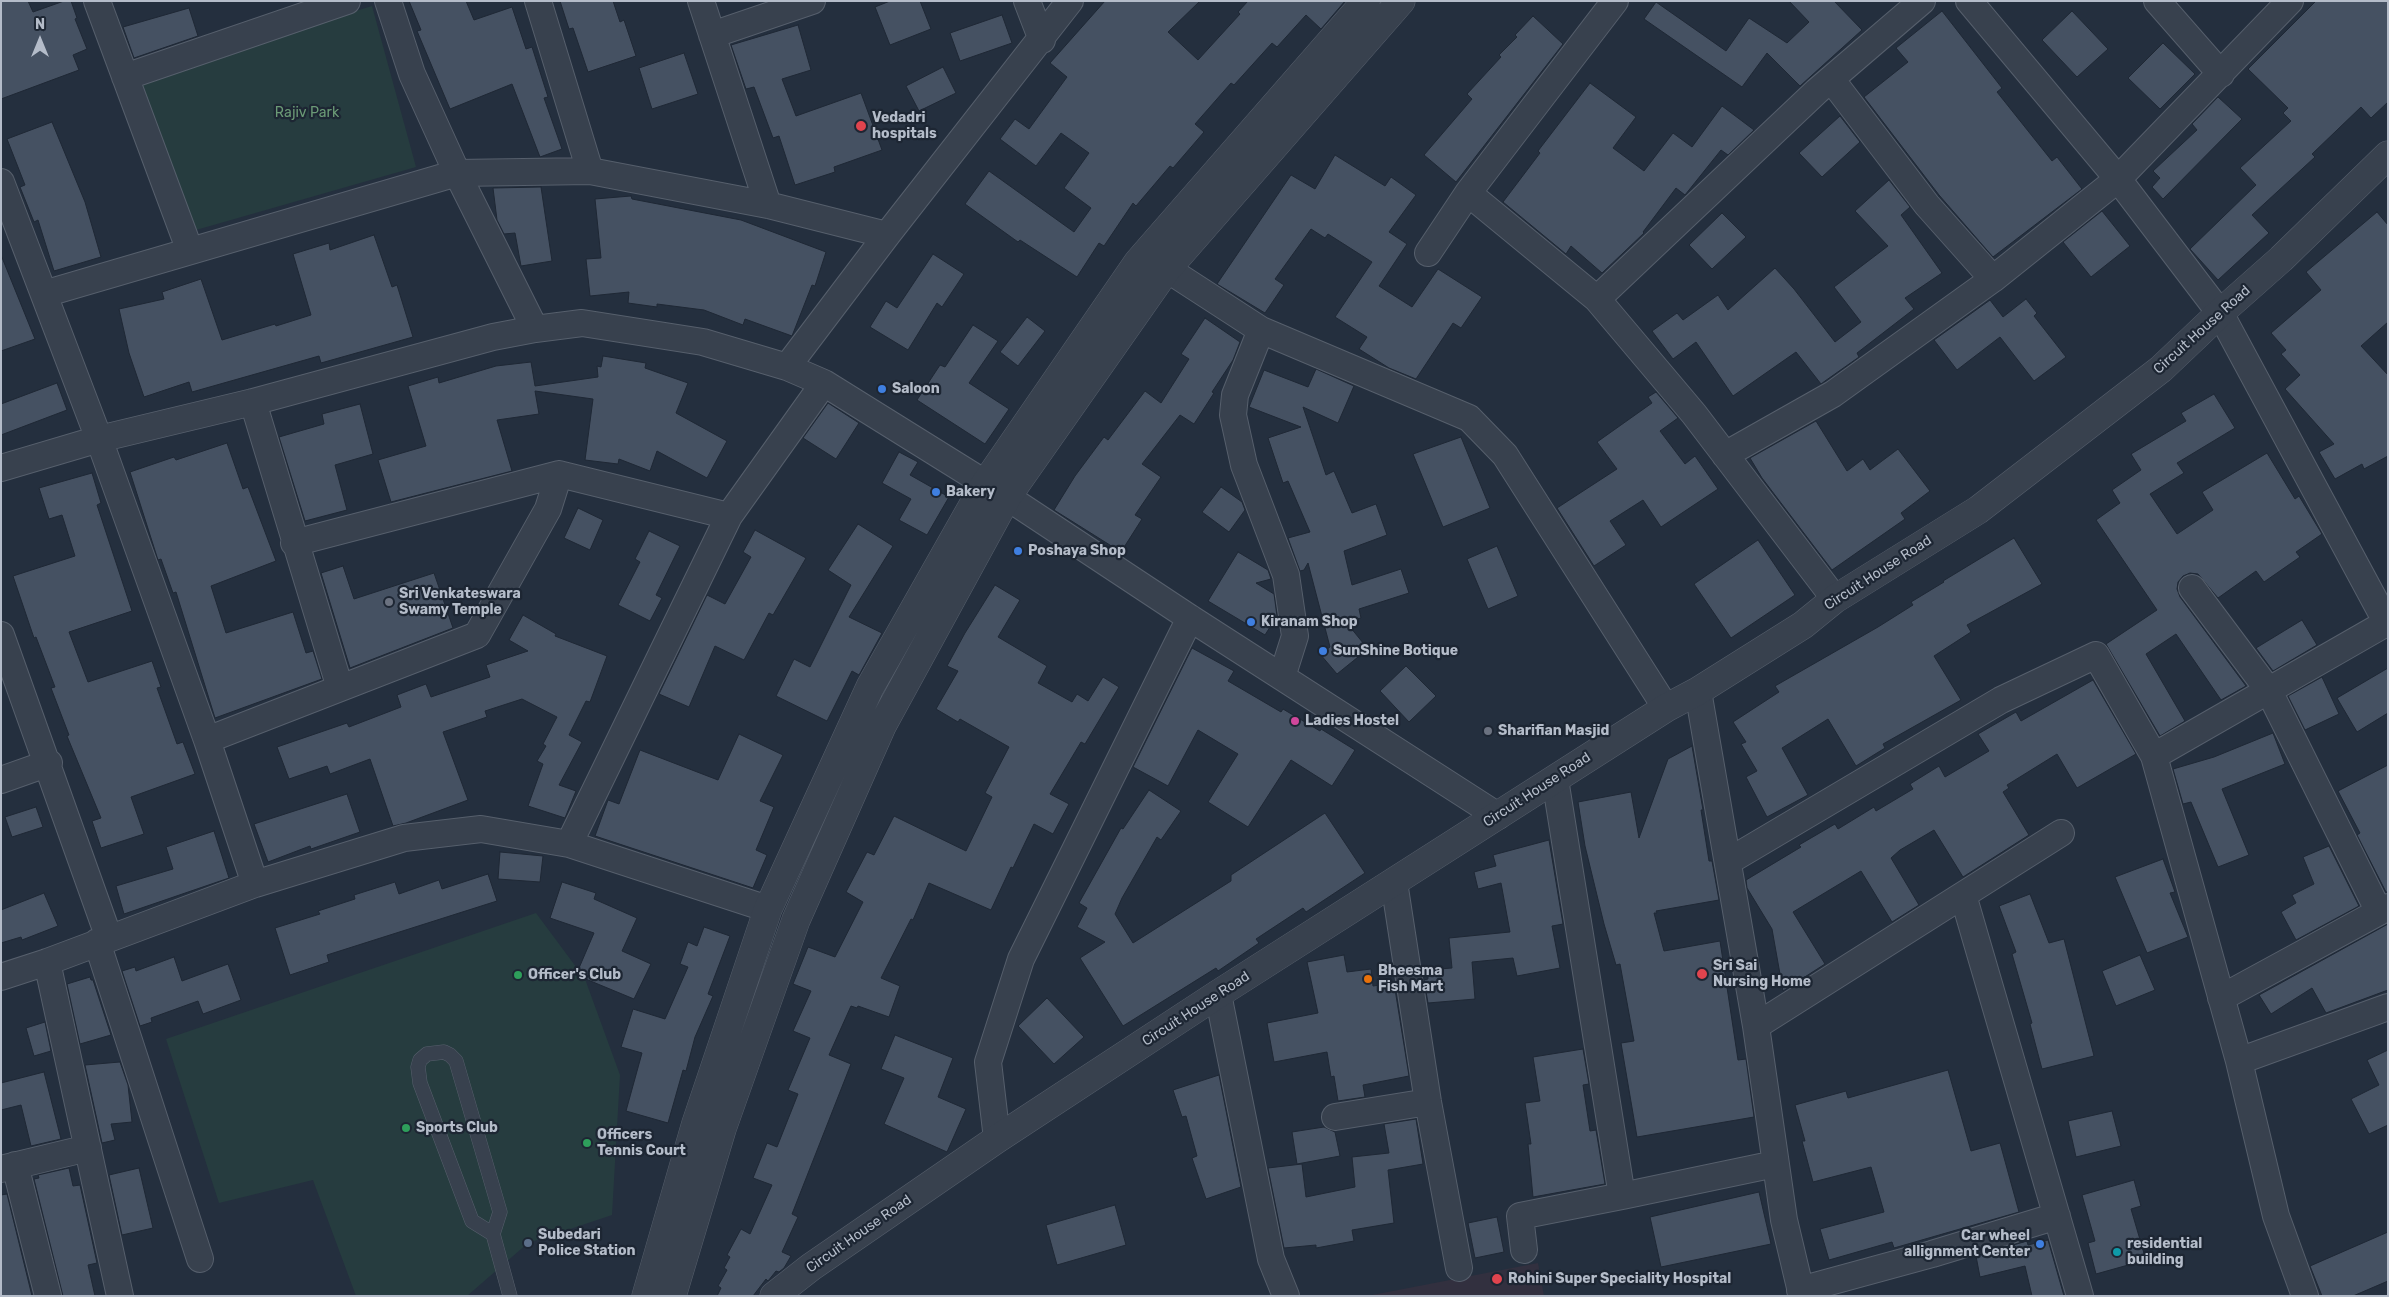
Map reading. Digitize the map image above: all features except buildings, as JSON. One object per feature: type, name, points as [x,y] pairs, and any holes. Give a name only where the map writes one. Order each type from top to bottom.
[{"type":"street","points":[[97,1],[190,251]]},
{"type":"street","points":[[125,77],[347,1]]},
{"type":"street","points":[[388,1],[412,74],[457,173],[535,329]]},
{"type":"street","points":[[538,1],[590,172]]},
{"type":"street","points":[[701,1],[768,205]]},
{"type":"street","points":[[712,36],[812,1]]},
{"type":"street","points":[[1026,1],[1042,40]]},
{"type":"street","points":[[788,367],[887,235],[1042,40],[1070,1]]},
{"type":"street","points":[[646,1296],[696,1123],[768,909],[870,687],[996,490],[1138,262],[1366,1]]},
{"type":"street","points":[[672,1296],[722,1130],[796,920],[882,726],[996,490],[1167,268],[1401,1]]},
{"type":"street","points":[[1428,253],[1468,192],[1615,1]]},
{"type":"street","points":[[1597,300],[1831,80],[1922,1]]},
{"type":"street","points":[[1969,1],[2118,180],[2220,312],[2387,624],[2154,756]]},
{"type":"street","points":[[2157,1],[2221,74]]},
{"type":"street","points":[[1725,455],[1833,394],[1993,279],[2118,180],[2290,1]]},
{"type":"street","points":[[1831,80],[1927,204],[1993,279]]},
{"type":"street","name":"Circuit House Road","points":[[774,1296],[811,1267],[996,1139],[1218,994],[1666,708],[1698,691],[1803,625],[1835,599],[1978,510],[2161,369],[2220,312],[2281,259],[2388,155]]},
{"type":"street","points":[[44,294],[457,173],[590,172],[768,205],[887,235]]},
{"type":"street","points":[[1,182],[99,439],[207,740],[255,884]]},
{"type":"street","points":[[1468,192],[1597,300],[1694,414],[1835,599]]},
{"type":"street","points":[[1167,268],[1261,330],[1469,418],[1505,455],[1666,708]]},
{"type":"street","points":[[1,468],[99,439],[253,402],[494,337],[535,329],[582,323],[703,342],[788,367],[824,383],[996,490],[1190,618],[1498,816]]},
{"type":"street","points":[[1261,330],[1235,395],[1233,415],[1244,465],[1286,575],[1295,636],[1282,677]]},
{"type":"street","points":[[569,844],[729,516],[824,383]]},
{"type":"street","points":[[253,402],[294,543],[340,688]]},
{"type":"street","points":[[207,740],[477,635],[548,509],[558,474]]},
{"type":"street","points":[[294,543],[558,474],[729,516]]},
{"type":"street","points":[[2192,588],[2270,691],[2383,910],[2222,998]]},
{"type":"street","points":[[996,1139],[988,1062],[1021,959],[1190,618]]},
{"type":"street","points":[[1,635],[48,763],[200,1258]]},
{"type":"street","points":[[1728,861],[2001,700],[2096,655],[2154,756],[2239,1062],[2276,1216],[2305,1296]]},
{"type":"street","points":[[1698,691],[1756,1026],[1784,1220],[1801,1293],[2057,1216]]},
{"type":"street","points":[[1,780],[48,763]]},
{"type":"street","points":[[1554,779],[1622,1196]]},
{"type":"street","points":[[1,977],[48,962],[255,884],[404,838],[481,829],[569,844],[768,909]]},
{"type":"street","points":[[1756,1026],[2061,833]]},
{"type":"street","points":[[1394,882],[1428,1102],[1459,1268]]},
{"type":"street","points":[[1963,895],[2080,1296]]},
{"type":"street","points":[[48,962],[120,1296]]},
{"type":"street","points":[[1218,994],[1271,1259],[1286,1296]]},
{"type":"street","points":[[2239,1062],[2388,1007]]},
{"type":"street","points":[[1335,1117],[1428,1102]]},
{"type":"street","points":[[48,1296],[8,1167],[88,1148]]},
{"type":"street","points":[[1524,1250],[1520,1216],[1776,1164]]},
{"type":"lane","points":[[493,1234],[472,1221],[420,1083],[418,1067],[420,1060],[427,1054],[444,1052],[456,1061],[500,1212],[493,1234],[510,1296]]},
{"type":"shaded area","name":"Rohini Super Speciality Hospital","points":[[1538,1263],[1544,1296],[1367,1296]]},
{"type":"green space","name":"Rajiv Park","points":[[372,6],[416,167],[196,230],[133,80]]},
{"type":"green space","name":"Sports Club","points":[[536,913],[585,979],[620,1075],[612,1215],[528,1243],[467,1296],[356,1296],[313,1180],[219,1203],[166,1039]]},
{"type":"place","name":"Vedadri hospitals","points":[[861,126]]},
{"type":"place","name":"Saloon","points":[[882,389]]},
{"type":"place","name":"Bakery","points":[[936,492]]},
{"type":"place","name":"Poshaya Shop","points":[[1018,551]]},
{"type":"place","name":"Sri Venkateswara Swamy Temple","points":[[389,602]]},
{"type":"place","name":"Kiranam Shop","points":[[1251,622]]},
{"type":"place","name":"SunShine Botique","points":[[1323,651]]},
{"type":"place","name":"Ladies Hostel","points":[[1295,721]]},
{"type":"place","name":"Sharifian Masjid","points":[[1488,731]]},
{"type":"place","name":"Sri Sai Nursing Home","points":[[1702,974]]},
{"type":"place","name":"Officer's Club","points":[[518,975]]},
{"type":"place","name":"Bheesma Fish Mart","points":[[1368,979]]},
{"type":"place","name":"Sports Club","points":[[406,1128]]},
{"type":"place","name":"Officers Tennis Court","points":[[587,1143]]},
{"type":"place","name":"Subedari Police Station","points":[[528,1243]]},
{"type":"place","name":"Car wheel allignment Center","points":[[2040,1244]]},
{"type":"place","name":"residential building","points":[[2117,1252]]},
{"type":"place","name":"Rohini Super Speciality Hospital","points":[[1497,1279]]}]
